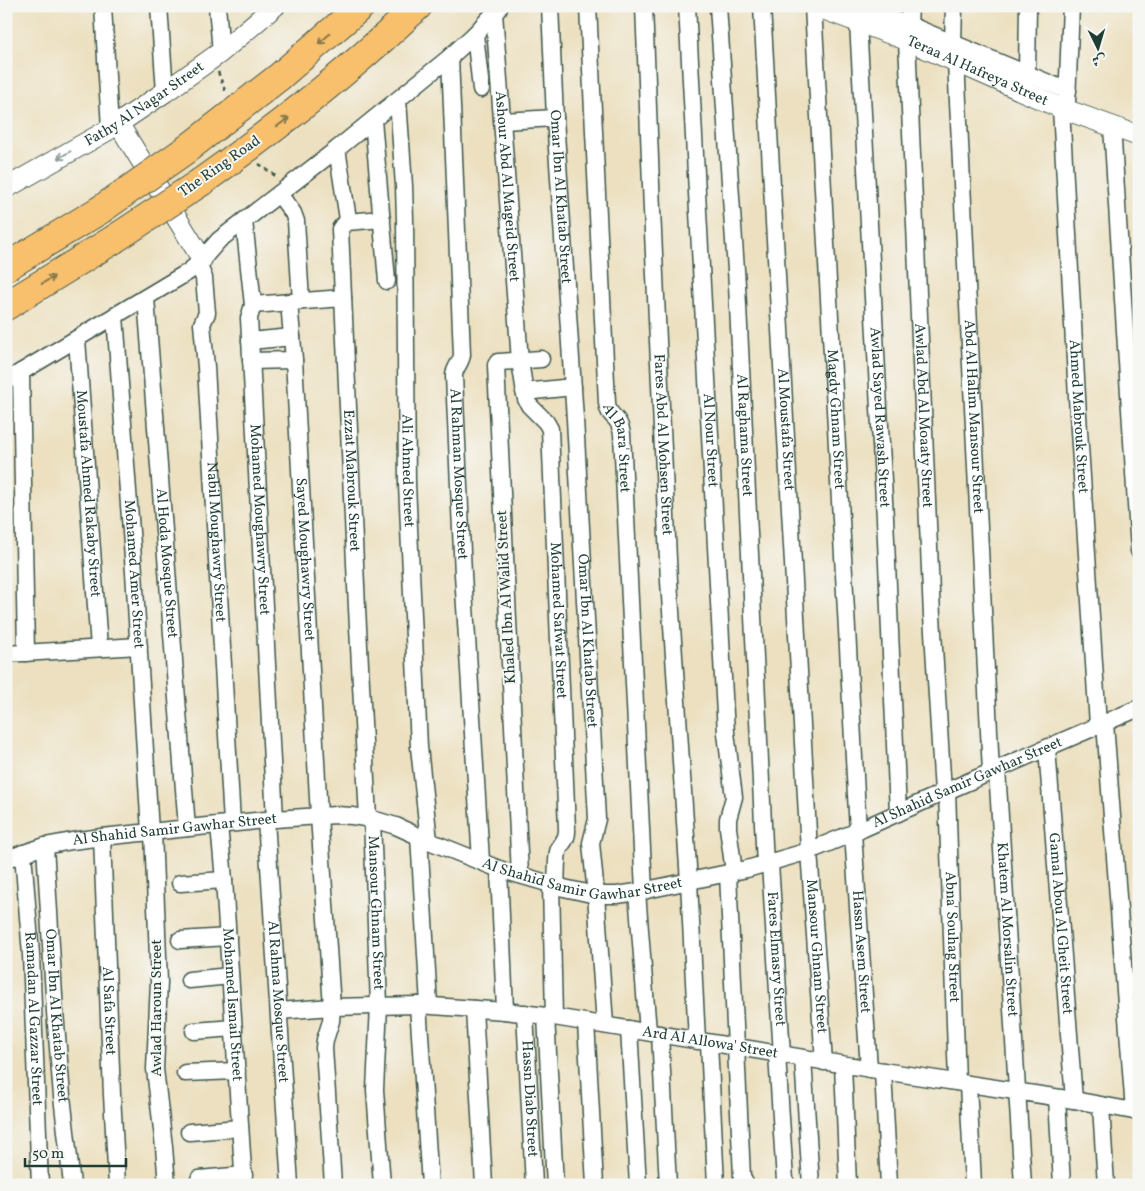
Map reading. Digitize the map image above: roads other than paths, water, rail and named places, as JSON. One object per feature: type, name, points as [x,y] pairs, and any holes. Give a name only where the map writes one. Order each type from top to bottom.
[{"type":"highway","points":[[6,267],[100,210],[187,149],[279,77],[361,6]]},
{"type":"highway","name":"The Ring Road","points":[[6,306],[114,240],[247,149],[348,70],[418,6]]},
{"type":"street","points":[[103,6],[114,126],[200,261]]},
{"type":"street","points":[[159,6],[165,92]]},
{"type":"street","points":[[217,6],[219,62]]},
{"type":"street","name":"Fathy Al Nagar Street","points":[[6,188],[114,126],[165,92],[219,62],[275,6]]},
{"type":"street","name":"Omar Ibn Al Khatab Street","points":[[550,6],[597,819],[591,842],[605,1025]]},
{"type":"street","name":"Al Bara' Street","points":[[588,6],[607,404],[611,415],[619,423],[622,434],[640,892],[668,1185]]},
{"type":"street","name":"Fares Abd Al Mohsen Street","points":[[644,6],[669,581],[689,882],[716,1185]]},
{"type":"street","name":"Al Nour Street","points":[[687,6],[726,733],[734,797],[728,819],[728,828],[742,1177],[746,1185]]},
{"type":"street","name":"Al Raghama Street","points":[[718,6],[737,285],[767,864]]},
{"type":"street","name":"Al Moustafa Street","points":[[762,6],[809,851]]},
{"type":"street","name":"Teraa Al Hafreya Street","points":[[814,6],[863,12],[955,52],[1112,126],[1139,136]]},
{"type":"street","name":"Magdy Ghnam Street","points":[[814,6],[856,832]]},
{"type":"street","name":"Awlad Abd Al Moaaty Street","points":[[910,6],[908,32],[932,616],[945,792]]},
{"type":"street","name":"Abd Al Halim Mansour Street","points":[[954,6],[994,770]]},
{"type":"street","points":[[1027,74],[1028,6]]},
{"type":"street","name":"Ahmed Mabrouk Street","points":[[1071,6],[1065,103],[1078,415],[1101,724],[1137,1112]]},
{"type":"street","points":[[6,381],[182,276],[200,261],[219,240],[244,221],[280,187],[337,149],[450,57],[497,10]]},
{"type":"street","name":"Ashour Abd Al Mageid Street","points":[[497,10],[520,360]]},
{"type":"street","name":"Awlad Sayed Rawash Street","points":[[863,12],[898,813]]},
{"type":"street","points":[[474,34],[481,89]]},
{"type":"street","name":"Teraa Al Hafreya Street","points":[[955,52],[1027,74],[1065,103]]},
{"type":"street","name":"Al Rahman Mosque Street","points":[[450,57],[462,355],[454,372],[464,584],[481,862]]},
{"type":"street","name":"Ali Ahmed Street","points":[[398,100],[406,220],[408,503],[424,838],[424,1005],[430,1185]]},
{"type":"street","points":[[503,121],[555,118]]},
{"type":"street","points":[[373,120],[387,281]]},
{"type":"street","points":[[1112,126],[1139,551]]},
{"type":"street","name":"Ezzat Mabrouk Street","points":[[337,149],[348,219],[348,222],[340,229],[356,608],[370,819]]},
{"type":"street","name":"Sayed Moughawry Street","points":[[280,187],[296,221],[295,302],[292,337],[319,816],[332,1007],[331,1021],[324,1048],[333,1185]]},
{"type":"street","points":[[348,222],[382,219]]},
{"type":"street","name":"Mohamed Moughawry Street","points":[[244,221],[253,305],[249,318],[271,819]]},
{"type":"street","name":"Nabil Moughawry Street","points":[[200,261],[204,278],[206,310],[206,317],[202,324],[206,377],[225,824]]},
{"type":"street","name":"Al Hoda Mosque Street","points":[[146,298],[187,828]]},
{"type":"street","points":[[253,305],[344,298]]},
{"type":"street","name":"Mohamed Amer Street","points":[[115,316],[152,832]]},
{"type":"street","points":[[250,341],[292,337]]},
{"type":"street","name":"Moustafa Ahmed Rakaby Street","points":[[77,339],[99,648]]},
{"type":"street","name":"Khaled Ibn Al Walid Street","points":[[520,875],[496,365],[498,362],[541,359]]},
{"type":"street","points":[[251,361],[294,360]]},
{"type":"street","name":"Mohamed Safwat Street","points":[[520,360],[524,392],[529,405],[546,422],[550,429],[568,835],[557,853],[554,885],[550,1016],[555,1185]]},
{"type":"street","points":[[22,372],[26,653]]},
{"type":"street","points":[[524,392],[573,387]]},
{"type":"street","points":[[6,654],[139,646]]},
{"type":"street","name":"Al Shahid Samir Gawhar Street","points":[[6,858],[45,846],[102,837],[271,819],[336,816],[370,819],[396,826],[481,862],[554,885],[596,895],[640,892],[731,873],[809,851],[1139,708]]},
{"type":"street","name":"Gamal Abou Al Gheit Street","points":[[1047,748],[1074,1100]]},
{"type":"street","name":"Khatem Al Morsalin Street","points":[[994,770],[1023,1185]]},
{"type":"street","name":"Abna' Souhag Street","points":[[945,792],[962,1083],[973,1185]]},
{"type":"street","name":"Al Rahma Mosque Street","points":[[271,819],[279,1011],[290,1185]]},
{"type":"street","name":"Mansour Ghnam Street","points":[[370,819],[379,1006],[375,1090],[382,1185]]},
{"type":"street","name":"Mohamed Ismail Street","points":[[225,824],[224,880],[244,1180]]},
{"type":"street","name":"Awlad Haroun Street","points":[[152,832],[159,982],[155,1069],[167,1185]]},
{"type":"street","name":"Hassn Asem Street","points":[[856,832],[876,1070],[889,1185]]},
{"type":"street","name":"Al Safa Street","points":[[102,837],[117,1185]]},
{"type":"street","name":"Omar Ibn Al Khatab Street","points":[[45,846],[55,1012],[72,1185]]},
{"type":"street","name":"Mansour Ghnam Street","points":[[809,851],[824,1062]]},
{"type":"street","name":"Ramadan Al Gazzar Street","points":[[23,852],[31,955],[40,1185]]},
{"type":"street","name":"Fares Elmasry Street","points":[[767,864],[785,1182]]},
{"type":"street","points":[[499,868],[505,1011]]},
{"type":"street","points":[[180,883],[224,880]]},
{"type":"street","points":[[180,940],[228,937]]},
{"type":"street","points":[[189,980],[230,976]]},
{"type":"street","name":"Ard Al Allowa' Street","points":[[279,1011],[332,1007],[424,1005],[525,1013],[824,1062],[1074,1100],[1137,1112]]},
{"type":"street","points":[[474,1009],[484,1185]]},
{"type":"street","name":"Hassn Diab Street","points":[[525,1013],[534,1185]]},
{"type":"street","points":[[586,1022],[595,1185]]},
{"type":"street","points":[[194,1031],[234,1028]]},
{"type":"street","points":[[629,1029],[638,1185]]},
{"type":"street","points":[[803,1058],[811,1185]]},
{"type":"street","points":[[843,1065],[848,1185]]},
{"type":"street","points":[[185,1073],[237,1070]]},
{"type":"street","points":[[1057,1098],[1062,1185]]},
{"type":"street","points":[[1101,1106],[1106,1185]]},
{"type":"street","points":[[188,1132],[240,1128]]},
{"type":"street","points":[[199,1179],[244,1180]]}]
